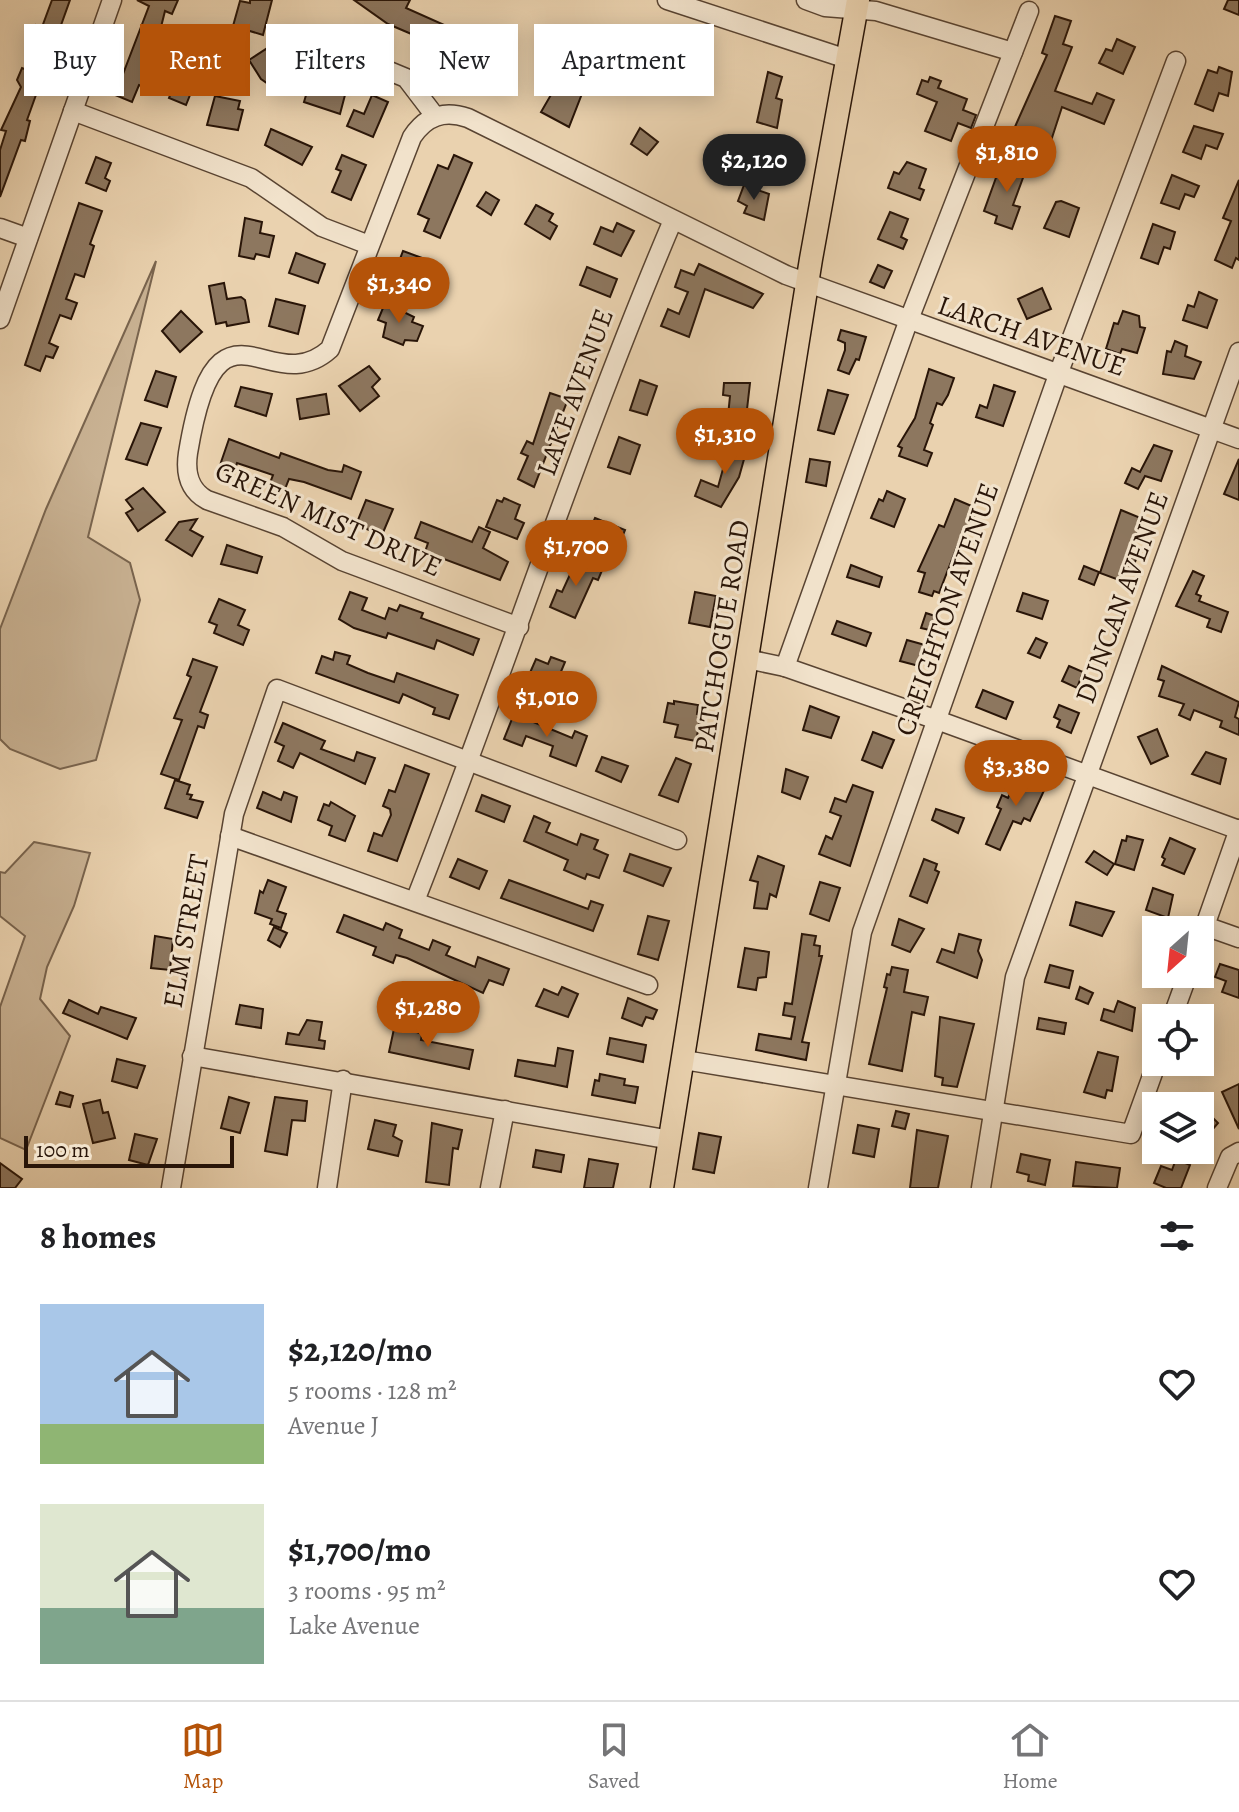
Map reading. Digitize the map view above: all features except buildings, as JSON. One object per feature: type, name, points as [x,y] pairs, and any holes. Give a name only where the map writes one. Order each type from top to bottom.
[{"type":"main road","name":"PATCHOGUE ROAD","points":[[662,1188],[807,284],[857,4]]},
{"type":"street","points":[[0,319],[112,0]]},
{"type":"street","points":[[667,0],[847,59]]},
{"type":"street","points":[[806,0],[825,7],[857,4],[1013,52]]},
{"type":"street","points":[[785,667],[908,322],[1029,11]]},
{"type":"street","name":"CREIGHTON AVENUE","points":[[818,1188],[862,932],[1059,372],[1176,61]]},
{"type":"street","points":[[394,73],[406,78],[435,116]]},
{"type":"street","points":[[73,111],[251,178],[322,227],[369,245]]},
{"type":"street","name":"LARCH AVENUE","points":[[435,116],[468,118],[807,284],[1239,439]]},
{"type":"street","name":"GREEN MIST DRIVE","points":[[435,116],[425,120],[412,137],[335,338],[321,357],[302,365],[231,354],[213,369],[207,378],[188,451],[188,478],[199,496],[283,527],[342,561],[519,627]]},
{"type":"street","name":"LAKE AVENUE","points":[[415,901],[470,761],[619,346],[673,220]]},
{"type":"street","points":[[0,228],[28,238]]},
{"type":"street","name":"DUNCAN AVENUE","points":[[981,1188],[1015,977],[1239,352]]},
{"type":"street","points":[[747,659],[785,667],[1239,829],[1209,916]]},
{"type":"street","name":"ELM STREET","points":[[171,1188],[230,836],[277,689],[470,761]]},
{"type":"street","points":[[470,761],[677,840]]},
{"type":"street","points":[[230,836],[648,985]]},
{"type":"street","points":[[1214,935],[1239,938]]},
{"type":"street","points":[[192,1056],[343,1080],[671,1140]]},
{"type":"street","points":[[684,1060],[1131,1134],[1152,1076]]},
{"type":"street","points":[[327,1188],[343,1080]]},
{"type":"street","points":[[490,1188],[505,1110]]},
{"type":"street","points":[[1217,1188],[1230,1157],[1239,1152]]},
{"type":"shaded area","points":[[156,261],[88,537],[130,563],[140,600],[96,760],[60,769],[10,749],[0,739],[0,629],[46,509]]},
{"type":"shaded area","points":[[34,842],[90,853],[74,906],[47,967],[40,999],[70,1036],[26,1150],[0,1138],[0,1007],[25,936],[0,916],[0,872],[5,873]]}]
